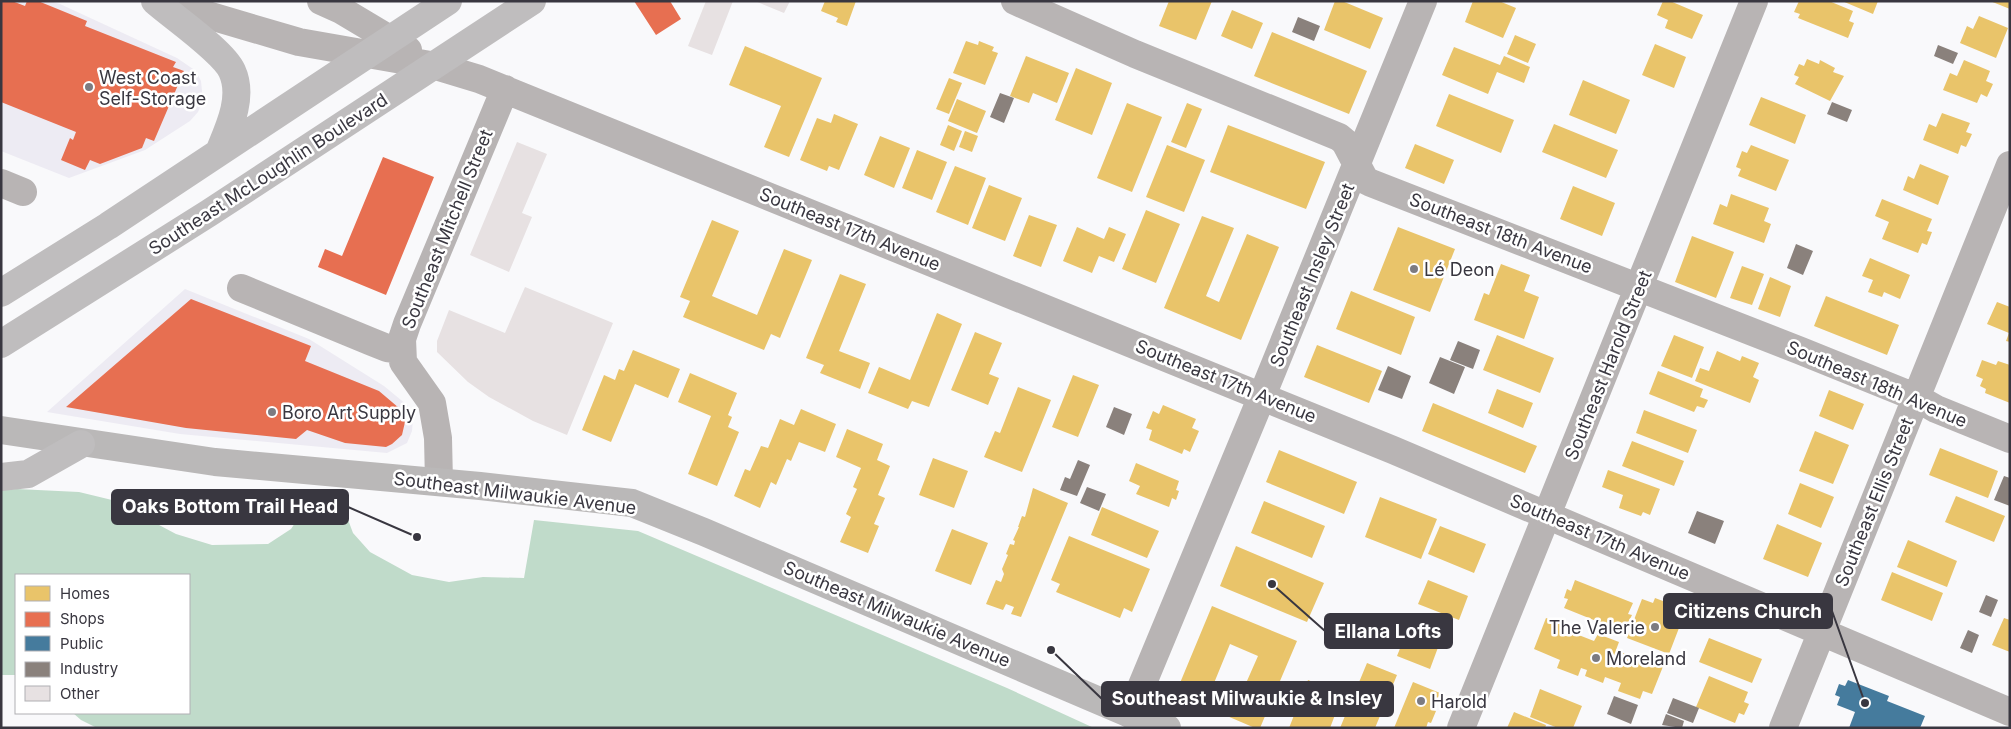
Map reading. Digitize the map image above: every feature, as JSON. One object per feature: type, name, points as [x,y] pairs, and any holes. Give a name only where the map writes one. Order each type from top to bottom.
[{"type":"highway","points":[[155,1],[223,58],[232,71],[236,90],[233,115],[219,152]]},
{"type":"highway","points":[[1,293],[314,88],[381,47],[448,1]]},
{"type":"highway","name":"Southeast McLoughlin Boulevard","points":[[1,344],[209,213],[350,119],[436,66],[532,1]]},
{"type":"highway","points":[[1,476],[28,474],[81,444]]},
{"type":"main road","name":"Southeast Milwaukie Avenue","points":[[1,430],[81,444],[215,462],[439,482],[632,503],[1167,728]]},
{"type":"street","name":"Southeast 17th Avenue","points":[[160,1],[299,42],[381,47],[504,89],[1262,396],[1547,514],[2010,712]]},
{"type":"street","name":"Southeast 17th Avenue","points":[[321,1],[381,47]]},
{"type":"street","name":"Southeast 18th Avenue","points":[[1015,1],[1144,58],[1339,137],[1345,142],[1365,180],[1371,183],[1640,287],[1915,397],[1936,409],[2010,439]]},
{"type":"street","name":"Southeast Insley Street","points":[[1130,714],[1423,1]]},
{"type":"street","name":"Southeast Harold Street","points":[[1461,728],[1754,1]]},
{"type":"street","name":"Southeast Mitchell Street","points":[[439,482],[438,438],[432,403],[409,372],[404,362],[402,350],[407,324],[504,89]]},
{"type":"street","name":"Southeast Ellis Street","points":[[1783,728],[2010,165]]},
{"type":"street","points":[[241,288],[380,345],[402,350]]},
{"type":"shaded area","name":"West Coast Self-Storage","points":[[1,1],[50,1],[60,4],[177,58],[196,71],[201,81],[203,101],[198,112],[190,121],[145,150],[69,178],[1,151]]},
{"type":"shaded area","points":[[185,289],[309,339],[384,386],[407,405],[413,418],[412,431],[407,443],[387,453],[180,434],[47,412]]},
{"type":"green space","points":[[1,490],[79,492],[112,500],[176,534],[212,545],[268,544],[291,529],[305,508],[344,509],[353,533],[370,552],[412,575],[449,582],[483,577],[524,578],[534,520],[638,531],[1007,688],[1094,728],[97,728],[81,720],[74,714],[190,714],[190,574],[15,574],[15,675],[1,675]]},
{"type":"building: Homes","points":[[825,1],[856,1],[847,26],[836,22],[838,18],[821,11]]},
{"type":"building: Homes","points":[[1169,1],[1212,1],[1196,40],[1159,26]]},
{"type":"building: Homes","points":[[1335,1],[1342,1],[1383,18],[1370,49],[1324,30]]},
{"type":"building: Homes","points":[[1473,1],[1499,1],[1516,8],[1503,38],[1465,22]]},
{"type":"building: Homes","points":[[1663,1],[1670,1],[1703,15],[1692,39],[1665,28],[1668,20],[1657,15]]},
{"type":"building: Homes","points":[[1799,1],[1829,1],[1853,11],[1849,21],[1854,23],[1848,38],[1798,18],[1800,14],[1794,12]]},
{"type":"building: Homes","points":[[1842,1],[1878,1],[1873,14]]},
{"type":"building: Homes","points":[[1990,1],[2010,1],[2010,9]]},
{"type":"building: Homes","points":[[1232,10],[1263,23],[1252,49],[1221,36]]},
{"type":"building: Homes","points":[[1979,16],[2008,28],[1996,58],[1960,43],[1967,26],[1973,29]]},
{"type":"building: Homes","points":[[1272,32],[1367,71],[1349,114],[1254,76]]},
{"type":"building: Homes","points":[[1515,35],[1536,44],[1528,63],[1507,54]]},
{"type":"building: Homes","points":[[966,41],[978,45],[979,41],[994,47],[992,51],[998,53],[985,85],[953,73]]},
{"type":"building: Homes","points":[[1655,44],[1686,57],[1674,88],[1642,75]]},
{"type":"building: Homes","points":[[745,46],[822,78],[789,157],[764,147],[781,106],[729,85]]},
{"type":"building: Homes","points":[[1454,47],[1500,65],[1504,56],[1530,67],[1524,83],[1497,72],[1488,94],[1442,75]]},
{"type":"building: Homes","points":[[1026,56],[1069,73],[1057,103],[1033,93],[1029,103],[1010,96]]},
{"type":"building: Homes","points":[[1807,59],[1819,64],[1820,60],[1835,68],[1833,72],[1844,76],[1830,101],[1795,84],[1799,77],[1794,75],[1799,64],[1804,66]]},
{"type":"building: Homes","points":[[1964,60],[1990,71],[1986,81],[1993,84],[1987,97],[1981,94],[1977,103],[1943,90],[1950,73],[1957,76]]},
{"type":"building: Homes","points":[[1076,68],[1112,83],[1092,135],[1055,120]]},
{"type":"building: Homes","points":[[949,78],[962,83],[949,114],[936,109]]},
{"type":"building: Homes","points":[[1583,80],[1630,100],[1616,134],[1569,115]]},
{"type":"building: Homes","points":[[1449,94],[1514,120],[1501,153],[1436,126]]},
{"type":"building: Homes","points":[[1761,97],[1806,115],[1795,144],[1749,125]]},
{"type":"building: Homes","points":[[957,99],[986,111],[977,133],[948,121]]},
{"type":"building: Homes","points":[[1127,103],[1162,117],[1132,192],[1097,178]]},
{"type":"building: Homes","points":[[1187,103],[1202,109],[1186,148],[1171,142]]},
{"type":"building: Homes","points":[[1942,113],[1970,123],[1966,132],[1972,134],[1966,147],[1961,145],[1958,154],[1923,140],[1929,124],[1936,127]]},
{"type":"building: Homes","points":[[834,114],[858,124],[839,170],[829,166],[827,171],[800,160],[817,118],[831,123]]},
{"type":"building: Homes","points":[[1554,124],[1618,150],[1606,178],[1542,152]]},
{"type":"building: Homes","points":[[948,125],[962,131],[954,151],[940,145]]},
{"type":"building: Homes","points":[[1228,125],[1325,162],[1306,209],[1210,172]]},
{"type":"building: Homes","points":[[965,131],[978,136],[972,152],[959,147]]},
{"type":"building: Homes","points":[[880,136],[910,148],[894,188],[864,175]]},
{"type":"building: Homes","points":[[1415,144],[1454,160],[1444,184],[1405,168]]},
{"type":"building: Homes","points":[[1167,145],[1205,160],[1184,212],[1146,197]]},
{"type":"building: Homes","points":[[1751,145],[1789,160],[1776,191],[1738,176],[1741,169],[1736,167],[1742,151],[1747,153]]},
{"type":"building: Homes","points":[[917,150],[947,162],[932,200],[902,188]]},
{"type":"building: Homes","points":[[1920,164],[1949,176],[1938,205],[1903,190],[1908,176],[1914,179]]},
{"type":"building: Homes","points":[[955,166],[986,178],[968,225],[936,212]]},
{"type":"building: Homes","points":[[989,185],[1022,198],[1005,241],[972,228]]},
{"type":"building: Homes","points":[[1573,186],[1615,203],[1602,236],[1560,219]]},
{"type":"building: Homes","points":[[1731,194],[1769,208],[1764,221],[1771,224],[1764,243],[1713,224],[1720,204],[1727,207]]},
{"type":"building: Homes","points":[[1882,199],[1932,219],[1927,231],[1932,232],[1927,245],[1922,243],[1918,253],[1882,239],[1889,222],[1875,216]]},
{"type":"building: Homes","points":[[1146,210],[1180,224],[1156,283],[1122,269]]},
{"type":"building: Homes","points":[[1029,215],[1057,225],[1041,267],[1013,256]]},
{"type":"building: Homes","points":[[1202,216],[1234,228],[1206,296],[1219,302],[1247,234],[1279,247],[1241,340],[1164,308]]},
{"type":"building: Homes","points":[[712,220],[739,231],[712,296],[757,315],[784,249],[812,260],[780,338],[771,334],[764,350],[683,317],[690,301],[680,297]]},
{"type":"building: Homes","points":[[1077,227],[1104,239],[1109,227],[1126,234],[1114,262],[1099,256],[1092,273],[1063,261]]},
{"type":"building: Homes","name":"Lé Deon","points":[[1398,227],[1455,249],[1430,312],[1373,290]]},
{"type":"building: Homes","points":[[1692,236],[1734,252],[1716,298],[1675,282]]},
{"type":"building: Homes","points":[[1870,258],[1910,275],[1900,299],[1884,292],[1882,297],[1868,292],[1873,280],[1862,276]]},
{"type":"building: Homes","points":[[1501,264],[1530,275],[1524,291],[1539,297],[1524,339],[1474,320],[1484,293],[1489,295]]},
{"type":"building: Homes","points":[[1742,266],[1764,274],[1752,305],[1730,298]]},
{"type":"building: Homes","points":[[840,274],[866,284],[839,351],[870,363],[860,389],[820,373],[824,365],[806,358]]},
{"type":"building: Homes","points":[[1770,277],[1791,286],[1780,317],[1758,309]]},
{"type":"building: Homes","points":[[1351,291],[1415,317],[1401,355],[1336,329]]},
{"type":"building: Homes","points":[[1826,296],[1899,325],[1887,355],[1814,326]]},
{"type":"building: Homes","points":[[1997,302],[2010,307],[2010,342],[2006,341],[2009,333],[1987,324]]},
{"type":"building: Homes","points":[[937,313],[962,324],[929,407],[912,401],[908,409],[868,393],[879,367],[910,380]]},
{"type":"building: Homes","points":[[975,332],[1002,343],[989,374],[999,378],[988,405],[951,390]]},
{"type":"building: Homes","points":[[1497,335],[1554,358],[1540,393],[1483,370]]},
{"type":"building: Homes","points":[[1674,335],[1704,347],[1692,378],[1661,366]]},
{"type":"building: Homes","points":[[1317,345],[1382,371],[1369,403],[1304,377]]},
{"type":"building: Homes","points":[[633,350],[680,369],[668,398],[635,384],[611,442],[582,430],[604,375],[615,380],[619,369],[624,371]]},
{"type":"building: Homes","points":[[1717,351],[1740,361],[1742,356],[1759,363],[1753,377],[1759,380],[1750,403],[1695,381],[1700,368],[1709,371]]},
{"type":"building: Homes","points":[[1982,360],[1996,365],[1998,361],[2010,365],[2010,403],[1985,393],[1986,389],[1980,386],[1983,379],[1976,376]]},
{"type":"building: Homes","points":[[1658,371],[1703,389],[1700,397],[1708,400],[1704,408],[1697,406],[1694,412],[1649,394]]},
{"type":"building: Homes","points":[[690,373],[737,393],[728,415],[732,417],[728,427],[739,432],[717,486],[688,474],[711,416],[678,402]]},
{"type":"building: Homes","points":[[1073,375],[1099,385],[1078,437],[1052,427]]},
{"type":"building: Homes","points":[[1018,387],[1051,400],[1022,472],[984,457],[995,431],[1000,433]]},
{"type":"building: Homes","points":[[1497,389],[1533,403],[1523,428],[1488,413]]},
{"type":"building: Homes","points":[[1829,390],[1864,404],[1853,430],[1819,416]]},
{"type":"building: Homes","points":[[1433,403],[1537,446],[1525,473],[1422,431]]},
{"type":"building: Homes","points":[[1163,405],[1196,419],[1192,428],[1199,431],[1190,452],[1184,449],[1182,454],[1149,440],[1152,430],[1146,428],[1153,411],[1159,414]]},
{"type":"building: Homes","points":[[801,409],[836,424],[825,452],[799,442],[791,461],[787,459],[776,485],[771,482],[760,508],[734,496],[745,469],[750,471],[761,446],[768,448],[780,419],[794,425]]},
{"type":"building: Homes","points":[[1644,410],[1697,430],[1688,453],[1636,433]]},
{"type":"building: Homes","points":[[847,429],[883,444],[877,460],[890,466],[878,495],[885,498],[874,524],[879,526],[868,553],[840,542],[851,517],[846,514],[857,489],[853,487],[861,468],[836,457]]},
{"type":"building: Homes","points":[[1815,431],[1849,445],[1833,484],[1799,471]]},
{"type":"building: Homes","points":[[1632,441],[1684,461],[1674,486],[1622,466]]},
{"type":"building: Homes","points":[[1940,448],[1998,471],[1988,498],[1929,475]]},
{"type":"building: Homes","points":[[1279,450],[1357,482],[1344,514],[1266,482]]},
{"type":"building: Homes","points":[[933,458],[968,471],[954,508],[919,495]]},
{"type":"building: Homes","points":[[1136,463],[1179,481],[1176,490],[1179,491],[1176,500],[1172,498],[1169,507],[1136,494],[1140,486],[1129,481]]},
{"type":"building: Homes","points":[[1608,470],[1660,489],[1650,515],[1643,512],[1641,516],[1619,508],[1623,495],[1602,487]]},
{"type":"building: Homes","points":[[1800,483],[1834,497],[1821,528],[1788,514]]},
{"type":"building: Homes","points":[[1033,488],[1068,503],[1021,617],[1011,614],[1014,607],[1006,604],[1003,610],[986,604],[996,580],[1001,582],[1004,574],[1002,569],[1008,555],[1006,554],[1010,544],[1014,545],[1015,541],[1013,540],[1022,516],[1025,517]]},
{"type":"building: Homes","points":[[1956,496],[2005,516],[1994,542],[1945,522]]},
{"type":"building: Homes","points":[[1380,497],[1437,519],[1421,559],[1365,537]]},
{"type":"building: Homes","points":[[1264,501],[1325,526],[1312,558],[1251,533]]},
{"type":"building: Homes","points":[[1102,507],[1159,531],[1147,558],[1091,535]]},
{"type":"building: Homes","points":[[1777,524],[1822,543],[1808,577],[1763,559]]},
{"type":"building: Homes","points":[[1440,526],[1486,544],[1474,573],[1428,554]]},
{"type":"building: Homes","points":[[952,529],[988,543],[971,585],[935,571]]},
{"type":"building: Homes","points":[[1069,536],[1150,569],[1132,612],[1124,608],[1120,618],[1056,592],[1060,584],[1051,580]]},
{"type":"building: Homes","points":[[1908,540],[1957,561],[1947,587],[1897,567]]},
{"type":"building: Homes","points":[[1236,546],[1324,583],[1307,622],[1220,586]]},
{"type":"building: Homes","points":[[1892,572],[1943,593],[1932,621],[1881,600]]},
{"type":"building: Homes","points":[[1428,580],[1468,596],[1459,620],[1418,604]]},
{"type":"building: Homes","points":[[1575,580],[1633,603],[1628,614],[1632,615],[1628,623],[1625,622],[1621,631],[1564,608],[1568,599],[1564,598],[1567,589],[1571,591]]},
{"type":"building: Homes","name":"The Valerie","points":[[1655,598],[1676,606],[1674,611],[1684,615],[1669,654],[1627,638],[1642,599],[1653,603]]},
{"type":"building: Homes","points":[[1212,606],[1297,641],[1260,728],[1255,728],[1227,716],[1235,698],[1239,699],[1258,656],[1230,644],[1212,688],[1215,690],[1208,708],[1175,695]]},
{"type":"building: Homes","name":"Moreland","points":[[1546,618],[1573,628],[1571,632],[1594,641],[1598,634],[1619,642],[1616,650],[1643,661],[1645,656],[1664,664],[1652,694],[1643,691],[1640,699],[1618,691],[1621,683],[1605,677],[1603,683],[1585,676],[1587,670],[1581,668],[1578,676],[1557,668],[1560,660],[1534,649]]},
{"type":"building: Homes","points":[[2004,618],[2010,620],[2010,652],[1992,645]]},
{"type":"building: Homes","points":[[1411,621],[1443,634],[1430,669],[1397,656]]},
{"type":"building: Homes","points":[[1709,638],[1762,659],[1752,683],[1699,662]]},
{"type":"building: Homes","points":[[1367,663],[1397,675],[1375,728],[1340,728]]},
{"type":"building: Homes","points":[[1709,676],[1748,692],[1744,702],[1749,704],[1744,715],[1739,713],[1735,723],[1696,707]]},
{"type":"building: Homes","points":[[1308,680],[1343,694],[1330,728],[1289,728]]},
{"type":"building: Homes","name":"Harold","points":[[1413,682],[1440,693],[1433,710],[1436,711],[1431,723],[1428,722],[1426,728],[1394,728]]},
{"type":"building: Homes","points":[[1540,689],[1582,706],[1573,728],[1558,728],[1530,717]]},
{"type":"building: Homes","points":[[1514,712],[1546,725],[1545,728],[1507,728]]},
{"type":"building: Shops","name":"West Coast Self-Storage","points":[[1,1],[12,1],[25,6],[27,1],[38,1],[87,21],[85,26],[176,62],[173,67],[184,71],[154,141],[146,138],[142,148],[100,164],[90,160],[85,170],[61,160],[70,138],[73,140],[76,132],[1,102]]},
{"type":"building: Shops","points":[[634,1],[670,1],[681,19],[656,35]]},
{"type":"building: Shops","points":[[383,157],[434,177],[386,295],[318,267],[325,249],[342,256]]},
{"type":"building: Shops","points":[[191,299],[311,346],[305,361],[379,391],[399,408],[405,422],[402,435],[386,447],[345,443],[307,430],[296,439],[186,428],[66,407]]},
{"type":"building: Public","points":[[1848,680],[1889,696],[1887,701],[1925,716],[1920,728],[1849,728],[1855,712],[1837,705],[1840,697],[1835,695],[1839,684],[1845,686]]},
{"type":"building: Industry","points":[[1298,17],[1320,26],[1314,41],[1292,32]]},
{"type":"building: Industry","points":[[1938,45],[1958,53],[1953,64],[1934,56]]},
{"type":"building: Industry","points":[[1000,93],[1014,98],[1004,123],[990,117]]},
{"type":"building: Industry","points":[[1832,102],[1852,110],[1847,122],[1827,114]]},
{"type":"building: Industry","points":[[1796,244],[1813,251],[1803,275],[1787,268]]},
{"type":"building: Industry","points":[[1458,341],[1480,350],[1473,369],[1450,360]]},
{"type":"building: Industry","points":[[1440,357],[1465,367],[1454,394],[1429,383]]},
{"type":"building: Industry","points":[[1388,366],[1411,376],[1402,399],[1378,390]]},
{"type":"building: Industry","points":[[1114,407],[1132,414],[1124,435],[1106,427]]},
{"type":"building: Industry","points":[[1078,460],[1090,465],[1077,496],[1060,490],[1065,477],[1070,479]]},
{"type":"building: Industry","points":[[2004,476],[2010,478],[2010,506],[1994,500]]},
{"type":"building: Industry","points":[[1087,487],[1106,494],[1099,511],[1080,503]]},
{"type":"building: Industry","points":[[1697,511],[1724,521],[1715,544],[1688,533]]},
{"type":"building: Industry","points":[[1986,595],[1998,600],[1991,617],[1979,612]]},
{"type":"building: Industry","points":[[1968,630],[1979,635],[1972,653],[1960,648]]},
{"type":"building: Industry","points":[[1614,696],[1638,705],[1631,724],[1607,714]]},
{"type":"building: Industry","points":[[1673,698],[1699,708],[1693,723],[1667,713]]},
{"type":"building: Industry","points":[[1666,714],[1684,721],[1682,728],[1662,725]]},
{"type":"building: Other","points":[[706,1],[733,1],[712,55],[688,46]]},
{"type":"building: Other","points":[[755,1],[790,1],[784,13]]},
{"type":"building: Other","points":[[517,142],[547,154],[522,213],[532,217],[509,272],[470,255]]},
{"type":"building: Other","points":[[525,287],[613,323],[567,435],[533,421],[489,397],[468,382],[437,352],[437,341],[449,310],[505,333]]},
{"type":"place","name":"West Coast Self-Storage","points":[[89,87]]},
{"type":"place","name":"Lé Deon","points":[[1414,269]]},
{"type":"place","name":"Boro Art Supply","points":[[272,412]]},
{"type":"place","name":"Oaks Bottom Trail Head","points":[[417,537]]},
{"type":"place","name":"Ellana Lofts","points":[[1272,584]]},
{"type":"place","name":"The Valerie","points":[[1655,627]]},
{"type":"place","name":"Southeast Milwaukie & Insley","points":[[1051,650]]},
{"type":"place","name":"Moreland","points":[[1596,658]]},
{"type":"place","name":"Harold","points":[[1421,701]]},
{"type":"place","name":"Citizens Church","points":[[1865,703]]}]
